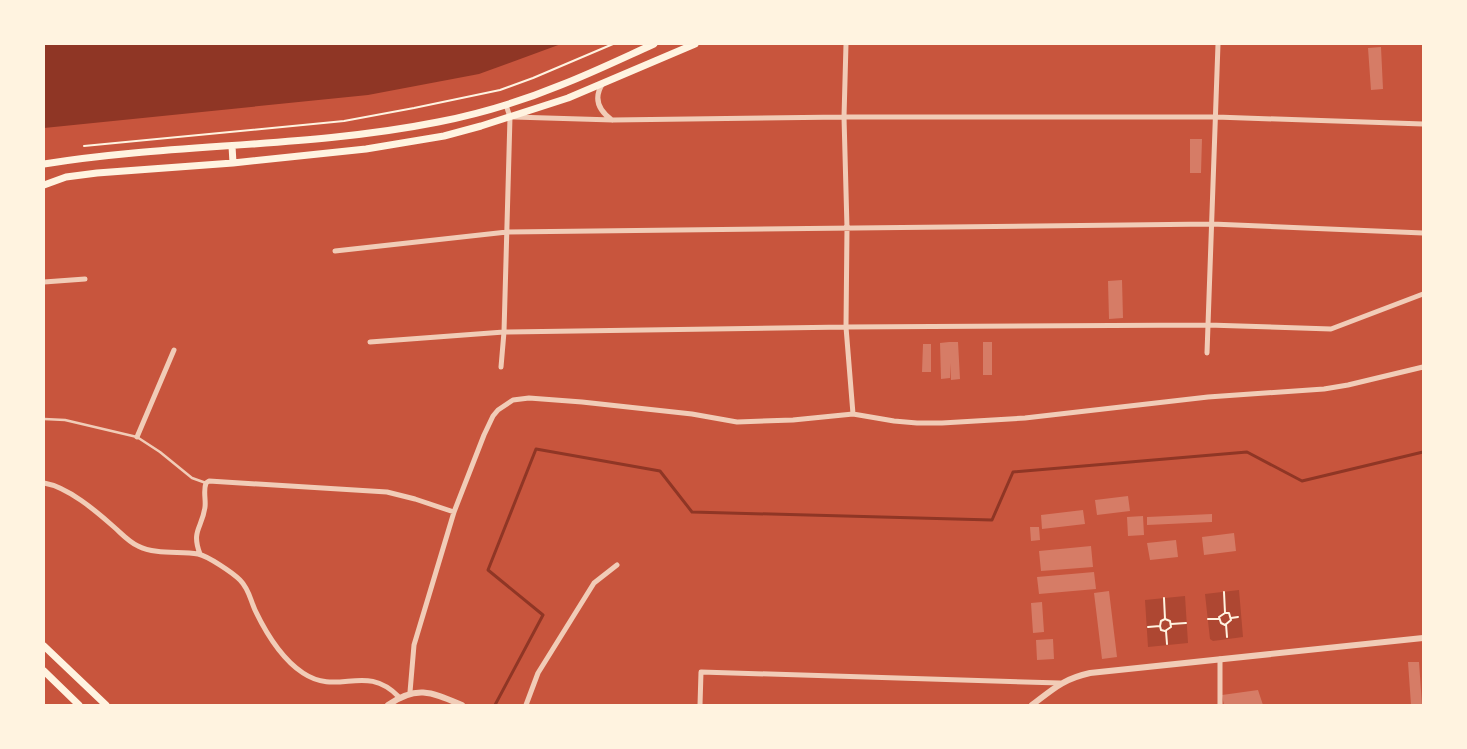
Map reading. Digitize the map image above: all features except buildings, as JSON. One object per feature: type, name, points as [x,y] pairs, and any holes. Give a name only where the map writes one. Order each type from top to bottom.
[{"type":"main road","points":[[44,164],[95,157],[327,139],[440,122],[506,104],[560,86],[654,44]]},
{"type":"main road","points":[[44,185],[66,178],[97,172],[233,163],[407,143],[453,133],[568,98],[694,44]]},
{"type":"main road","points":[[232,146],[233,163]]},
{"type":"main road","points":[[44,646],[106,705]]},
{"type":"main road","points":[[44,671],[79,705]]},
{"type":"street","points":[[846,44],[844,117],[848,228],[846,327],[853,414]]},
{"type":"street","points":[[1207,353],[1218,44]]},
{"type":"street","points":[[604,82],[599,90],[600,107],[602,113],[613,120]]},
{"type":"street","points":[[502,367],[508,232],[510,117],[506,104]]},
{"type":"street","points":[[510,117],[613,120],[844,117],[1216,117],[1423,124]]},
{"type":"street","points":[[335,251],[508,232],[1212,224],[1423,233]]},
{"type":"street","points":[[44,282],[85,278]]},
{"type":"street","points":[[370,342],[504,332],[846,327],[1208,325],[1331,329],[1423,294]]},
{"type":"street","points":[[137,437],[174,350]]},
{"type":"street","points":[[410,692],[414,645],[454,512],[484,435],[498,410],[513,400],[529,398],[582,402],[653,409],[737,422],[793,420],[853,414],[917,424],[942,424],[1025,418],[1176,400],[1324,389],[1423,367]]},
{"type":"street","points":[[200,554],[196,543],[196,535],[205,507],[204,488],[206,483],[210,481],[387,492],[454,512]]},
{"type":"street","points":[[44,484],[61,489],[79,500],[139,546],[156,551],[200,554],[227,570],[241,582],[250,595],[260,619],[277,646],[294,666],[304,673],[314,679],[327,682],[337,683],[366,680],[378,682],[391,689],[399,697]]},
{"type":"street","points":[[526,705],[538,673],[594,583],[617,565]]},
{"type":"street","points":[[1032,705],[1060,683],[1075,676],[1090,673],[1423,638]]},
{"type":"street","points":[[1220,659],[1220,705]]},
{"type":"street","points":[[700,705],[701,672],[1060,683]]},
{"type":"street","points":[[388,705],[410,692],[425,692],[462,705]]},
{"type":"lane","points":[[44,419],[65,420],[137,437],[160,452],[192,478],[206,483]]},
{"type":"path","points":[[84,146],[334,122],[378,115],[500,90],[614,44]]},
{"type":"path","points":[[1208,620],[1219,619],[1225,613],[1224,592]]},
{"type":"path","points":[[1164,598],[1165,619]]},
{"type":"path","points":[[1225,613],[1229,613],[1231,618]]},
{"type":"path","points":[[1226,624],[1231,618],[1238,617]]},
{"type":"path","points":[[1165,619],[1171,624]]},
{"type":"path","points":[[1160,626],[1161,621],[1165,619]]},
{"type":"path","points":[[1219,619],[1222,623],[1226,624]]},
{"type":"path","points":[[1171,624],[1186,623]]},
{"type":"path","points":[[1166,631],[1171,628],[1171,624]]},
{"type":"path","points":[[1226,624],[1227,637]]},
{"type":"path","points":[[1148,627],[1160,626]]},
{"type":"path","points":[[1160,626],[1161,630],[1166,631]]},
{"type":"path","points":[[1166,631],[1167,644]]},
{"type":"shaded area","points":[[44,44],[561,44],[479,74],[368,95],[44,128]]},
{"type":"shaded area","points":[[1239,590],[1243,637],[1213,641],[1210,639],[1205,594]]},
{"type":"shaded area","points":[[1185,596],[1188,643],[1148,647],[1145,600]]},
{"type":"waterway","points":[[495,705],[543,615],[488,570],[536,449],[660,471],[692,512],[992,520],[1013,472],[1247,452],[1302,481],[1423,452]]}]
